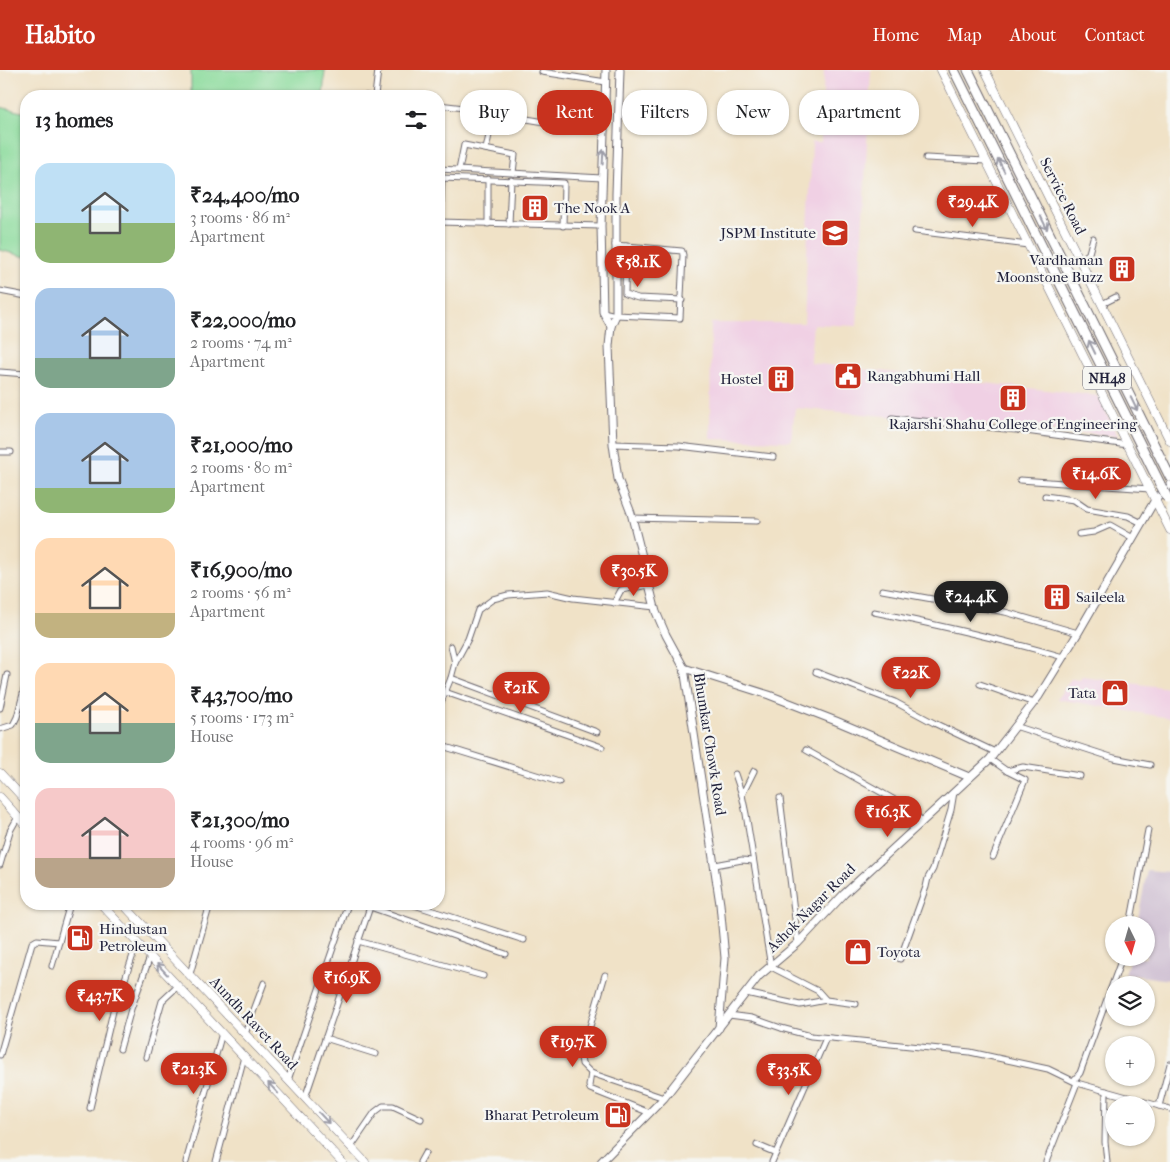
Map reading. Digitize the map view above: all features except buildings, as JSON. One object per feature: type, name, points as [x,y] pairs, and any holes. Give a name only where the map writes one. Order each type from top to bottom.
[{"type":"highway","name":"NH48","points":[[954,70],[1169,502]]},
{"type":"highway","name":"NH48","points":[[968,70],[1170,476]]},
{"type":"main road","points":[[940,70],[1170,530]]},
{"type":"main road","name":"Service Road","points":[[985,70],[1170,441]]},
{"type":"main road","points":[[0,773],[20,795]]},
{"type":"main road","points":[[0,797],[20,819]]},
{"type":"main road","name":"Aundh Ravet Road","points":[[107,910],[342,1162]]},
{"type":"main road","name":"Aundh Ravet Road","points":[[129,910],[365,1162]]},
{"type":"street","points":[[376,90],[378,70]]},
{"type":"street","points":[[606,70],[606,90]]},
{"type":"street","name":"Bhumkar Chowk Road","points":[[620,70],[616,178],[616,315],[611,326],[608,346],[613,444],[618,479],[632,518],[655,607],[666,635],[684,668],[720,904],[725,958],[720,1028]]},
{"type":"street","points":[[542,72],[606,82]]},
{"type":"street","points":[[445,106],[460,108]]},
{"type":"street","points":[[486,149],[489,135]]},
{"type":"street","points":[[604,135],[602,178],[603,312],[611,326]]},
{"type":"street","points":[[459,170],[464,145],[515,154],[513,173]]},
{"type":"street","points":[[926,158],[986,161]]},
{"type":"street","points":[[445,169],[616,178]]},
{"type":"street","points":[[445,178],[564,183],[563,226]]},
{"type":"street","points":[[488,179],[488,224]]},
{"type":"street","points":[[509,224],[511,180]]},
{"type":"street","points":[[445,222],[602,226]]},
{"type":"street","points":[[915,231],[1028,245]]},
{"type":"street","points":[[1080,261],[1089,253],[1093,238]]},
{"type":"street","points":[[603,312],[616,315],[680,318],[682,250],[615,245]]},
{"type":"street","points":[[626,246],[625,294],[638,298],[682,300]]},
{"type":"street","points":[[0,291],[20,295]]},
{"type":"street","points":[[1102,304],[1116,297]]},
{"type":"street","points":[[0,372],[20,374]]},
{"type":"street","points":[[892,418],[1128,445]]},
{"type":"street","points":[[613,444],[679,446],[773,458]]},
{"type":"street","points":[[0,452],[11,452]]},
{"type":"street","points":[[1020,480],[1150,489]]},
{"type":"street","name":"Ashok Nagar Road","points":[[600,1162],[664,1098],[759,976],[798,943],[844,894],[990,759],[1034,703],[1078,633],[1155,500],[1170,485]]},
{"type":"street","points":[[1045,496],[1074,500],[1087,509],[1128,516],[1142,523]]},
{"type":"street","points":[[632,518],[757,521]]},
{"type":"street","points":[[1079,534],[1094,532],[1110,525],[1133,538]]},
{"type":"street","points":[[614,602],[621,590],[649,585]]},
{"type":"street","points":[[882,590],[1004,612],[1078,633]]},
{"type":"street","points":[[602,747],[445,692],[451,678],[454,663],[468,639],[478,610],[493,599],[508,594],[547,592],[573,598],[655,607]]},
{"type":"street","points":[[874,612],[952,628],[1063,657]]},
{"type":"street","points":[[451,646],[454,663]]},
{"type":"street","points":[[684,668],[786,702],[969,777]]},
{"type":"street","points":[[816,672],[895,702],[995,752]]},
{"type":"street","points":[[0,708],[7,675]]},
{"type":"street","points":[[451,678],[597,732]]},
{"type":"street","points":[[980,684],[1034,703]]},
{"type":"street","points":[[0,729],[13,724],[17,718],[20,706]]},
{"type":"street","points":[[1015,726],[1114,758],[1150,765]]},
{"type":"street","points":[[445,747],[559,782]]},
{"type":"street","points":[[806,750],[909,808],[922,821]]},
{"type":"street","points":[[990,759],[1007,771],[1025,780],[993,857]]},
{"type":"street","points":[[1007,771],[1023,767],[1080,776]]},
{"type":"street","points":[[742,794],[754,771]]},
{"type":"street","points":[[734,774],[742,794],[771,967],[818,991],[826,1000]]},
{"type":"street","points":[[900,959],[928,878],[933,869],[951,810],[954,791]]},
{"type":"street","points":[[780,798],[798,943]]},
{"type":"street","points":[[0,863],[10,831],[18,817]]},
{"type":"street","points":[[1132,916],[1148,830]]},
{"type":"street","points":[[714,865],[742,860],[753,861]]},
{"type":"street","points":[[52,966],[68,910]]},
{"type":"street","points":[[190,974],[208,910]]},
{"type":"street","points":[[288,1080],[346,910]]},
{"type":"street","points":[[305,1098],[369,910]]},
{"type":"street","points":[[385,910],[506,954]]},
{"type":"street","points":[[430,910],[524,940]]},
{"type":"street","points":[[0,1055],[32,943],[37,940],[59,942]]},
{"type":"street","points":[[358,942],[483,976]]},
{"type":"street","points":[[90,1108],[114,1007],[137,943]]},
{"type":"street","points":[[120,1049],[131,1009],[150,956]]},
{"type":"street","points":[[1046,1162],[1119,966]]},
{"type":"street","points":[[604,975],[582,1057],[584,1067],[591,1073],[664,1098]]},
{"type":"street","points":[[246,1034],[264,983]]},
{"type":"street","points":[[146,1057],[162,1001],[178,986]]},
{"type":"street","points":[[746,993],[800,1005],[826,1000],[856,1004]]},
{"type":"street","points":[[729,1016],[752,1018],[811,1036],[970,1052],[1048,1069],[1106,1091],[1170,1109]]},
{"type":"street","points":[[186,1162],[222,1033]]},
{"type":"street","points":[[325,1038],[376,1054]]},
{"type":"street","points":[[772,1162],[826,1038]]},
{"type":"street","points":[[216,1162],[244,1057]]},
{"type":"street","points":[[1159,1106],[1170,1064]]},
{"type":"street","points":[[591,1073],[590,1088],[650,1113]]},
{"type":"street","points":[[1106,1091],[1105,1142],[1107,1162]]},
{"type":"street","points":[[351,1147],[375,1112],[383,1106],[393,1106],[421,1119]]},
{"type":"street","points":[[757,1145],[776,1152]]},
{"type":"street","points":[[420,1162],[425,1153]]},
{"type":"shaded area","name":"JSPM Institute","points":[[824,70],[871,70],[870,90],[823,90]]},
{"type":"shaded area","name":"JSPM Institute","points":[[821,135],[867,135],[857,326],[813,324],[810,363],[1098,396],[1118,436],[795,408],[791,441],[710,439],[711,323],[804,323],[812,142],[821,142]]},
{"type":"shaded area","name":"Tata","points":[[1082,677],[1170,688],[1170,718],[1057,699],[1071,679],[1080,680]]},
{"type":"shaded area","points":[[1147,870],[1170,872],[1170,980],[1155,978],[1155,976],[1125,974],[1128,966],[1155,966],[1155,916],[1139,916]]},
{"type":"green space","points":[[191,70],[325,70],[323,90],[191,90]]},
{"type":"green space","points":[[0,107],[20,112],[20,255],[0,250]]},
{"type":"place","name":"The Nook A","points":[[535,208]]},
{"type":"place","name":"JSPM Institute","points":[[835,233]]},
{"type":"place","name":"Vardhaman Moonstone Buzz","points":[[1122,269]]},
{"type":"place","name":"Rangabhumi Hall","points":[[848,376]]},
{"type":"place","name":"Hostel","points":[[781,379]]},
{"type":"place","name":"Rajarshi Shahu College of Engineering","points":[[1013,398]]},
{"type":"place","name":"Saileela","points":[[1057,597]]},
{"type":"place","name":"Tata","points":[[1115,693]]},
{"type":"place","name":"Hindustan Petroleum","points":[[80,938]]},
{"type":"place","name":"Toyota","points":[[858,952]]},
{"type":"place","name":"Bharat Petroleum","points":[[618,1115]]}]
